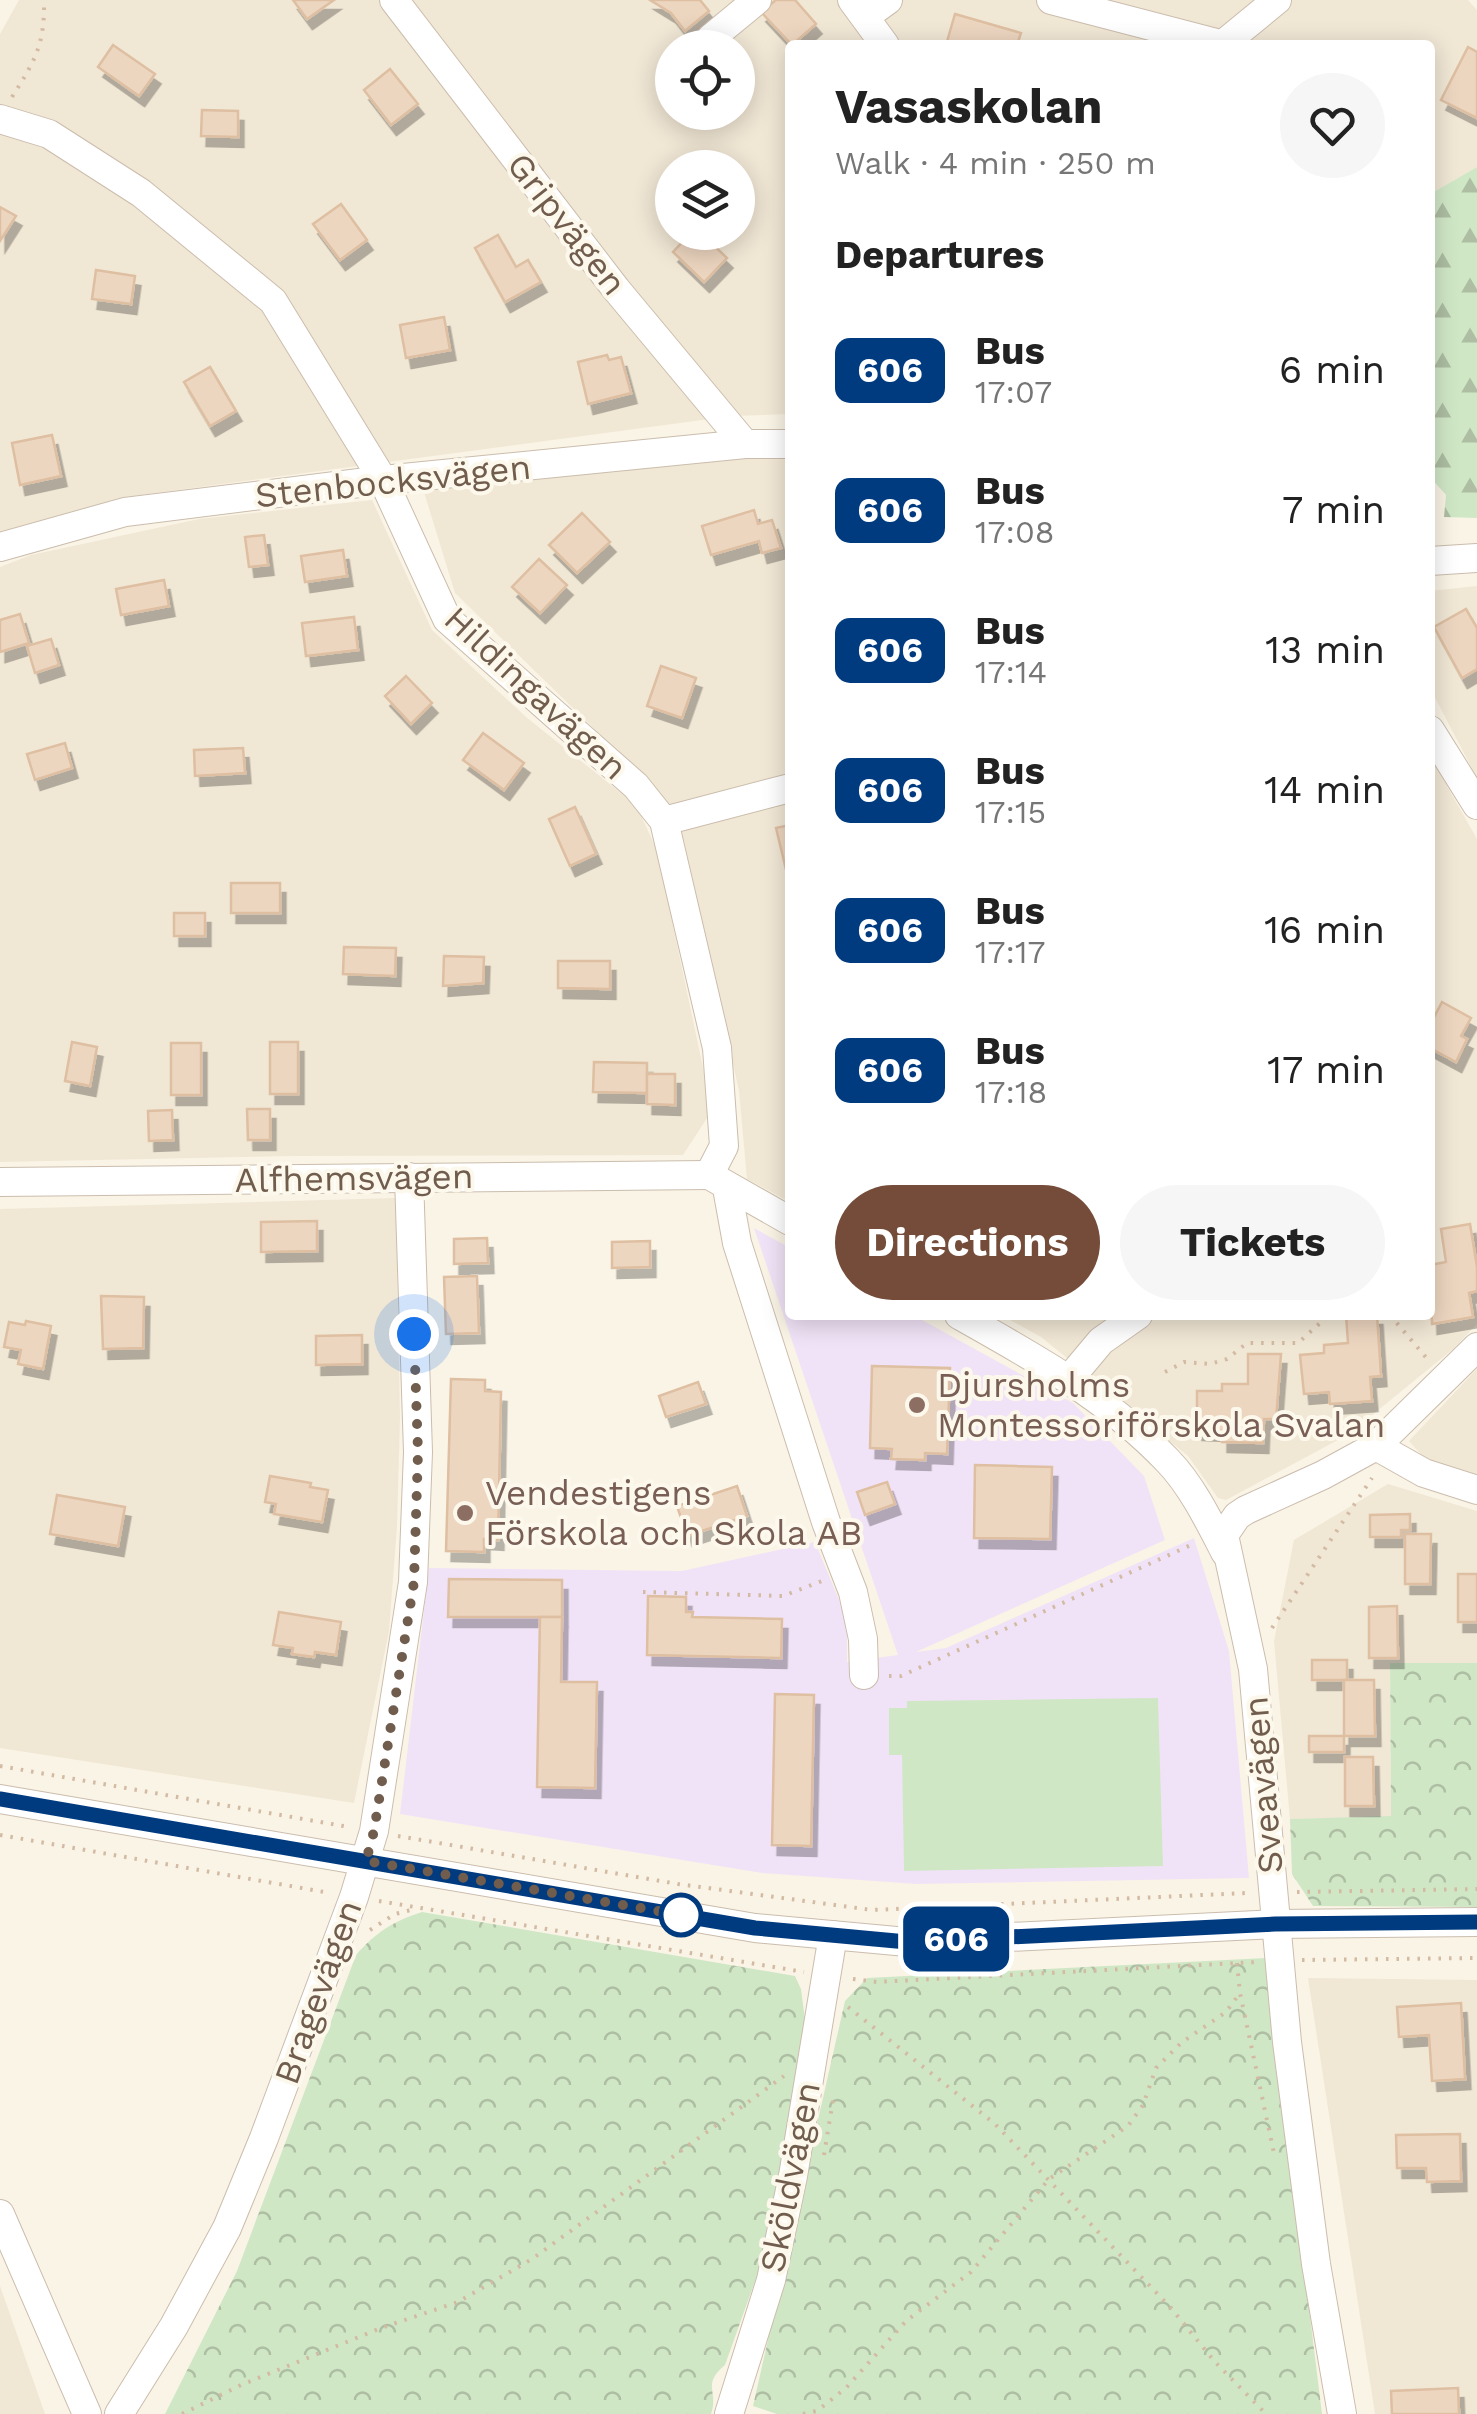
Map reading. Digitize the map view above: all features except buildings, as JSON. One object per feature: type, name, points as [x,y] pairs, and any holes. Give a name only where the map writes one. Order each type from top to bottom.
[{"type":"street","name":"Gripvägen","points":[[394,0],[616,290],[745,444]]},
{"type":"street","points":[[720,30],[757,0]]},
{"type":"street","points":[[1052,0],[1204,40]]},
{"type":"street","points":[[1229,40],[1277,0]]},
{"type":"street","points":[[869,5],[884,40]]},
{"type":"street","name":"Hildingavägen","points":[[5,110],[141,192],[273,301],[383,480],[446,619],[636,786],[664,820],[717,1048],[724,1146],[718,1181],[826,1522],[846,1572],[863,1639],[864,1675]]},
{"type":"street","name":"Stenbocksvägen","points":[[0,547],[125,512],[383,480],[745,444],[785,444]]},
{"type":"street","points":[[1435,561],[1477,558]]},
{"type":"street","points":[[1435,738],[1477,805]]},
{"type":"street","points":[[664,820],[785,789]]},
{"type":"street","name":"Alfhemsvägen","points":[[0,1182],[409,1177],[718,1181]]},
{"type":"street","name":"Bragevägen","points":[[120,2414],[227,2228],[271,2120],[374,1831],[414,1582],[418,1452],[409,1177]]},
{"type":"street","points":[[718,1181],[785,1218]]},
{"type":"street","points":[[969,1320],[1070,1378],[1170,1463],[1221,1543]]},
{"type":"street","points":[[1070,1378],[1101,1341],[1131,1320]]},
{"type":"street","points":[[1221,1543],[1237,1516],[1383,1450],[1477,1347]]},
{"type":"street","points":[[1383,1450],[1424,1473],[1477,1490]]},
{"type":"street","name":"Sveavägen","points":[[1221,1543],[1252,1668],[1275,1924],[1316,2264],[1342,2414]]},
{"type":"street","points":[[0,1800],[755,1928],[907,1942],[1275,1924],[1477,1922]]},
{"type":"street","name":"Sköldvägen","points":[[729,2414],[771,2280],[834,1935]]},
{"type":"street","points":[[0,2214],[87,2414]]},
{"type":"path","points":[[5,110],[39,54],[44,0]]},
{"type":"path","points":[[1165,1372],[1184,1362],[1210,1364],[1227,1359],[1247,1344],[1298,1344],[1324,1320]]},
{"type":"path","points":[[1394,1320],[1444,1380]]},
{"type":"path","points":[[1272,1628],[1383,1450]]},
{"type":"path","points":[[864,1675],[902,1676],[1221,1543]]},
{"type":"path","points":[[644,1592],[783,1596],[846,1572]]},
{"type":"path","points":[[0,1766],[694,1886],[872,1910],[1272,1892],[1477,1889]]},
{"type":"path","points":[[803,2414],[817,2410],[846,2388],[906,2321],[972,2272],[1049,2180],[1128,2126],[1143,2105],[1156,2068],[1181,2043],[1226,2012],[1240,1992]]},
{"type":"path","points":[[843,2005],[854,2008],[995,2124],[1266,2414]]},
{"type":"path","points":[[182,2414],[240,2385],[458,2302],[532,2260],[813,2056]]},
{"type":"shaded area","points":[[19,0],[1468,0],[1477,10],[1477,167],[1435,191],[1435,40],[785,40],[785,414],[732,416],[118,498],[0,536],[0,34]]},
{"type":"shaded area","points":[[732,458],[785,458],[785,1199],[747,1179],[739,1091],[684,840],[655,788],[455,593],[423,489]]},
{"type":"shaded area","points":[[372,500],[432,630],[526,717],[636,805],[657,850],[706,1082],[709,1115],[683,1155],[292,1156],[0,1162],[0,567],[31,555],[199,519]]},
{"type":"shaded area","points":[[1477,586],[1477,778],[1435,698],[1435,590]]},
{"type":"shaded area","points":[[1435,765],[1477,839],[1477,1324],[1453,1349],[1349,1434],[1226,1500],[1218,1498],[1188,1456],[1041,1337],[1010,1320],[1435,1320]]},
{"type":"shaded area","points":[[396,1198],[400,1418],[397,1526],[389,1631],[354,1803],[0,1748],[0,1209]]},
{"type":"shaded area","points":[[754,1228],[785,1245],[785,1320]]},
{"type":"shaded area","points":[[785,1320],[922,1320],[1073,1403],[1144,1476],[1165,1540],[916,1652],[946,1648],[1194,1538],[1229,1651],[1249,1878],[916,1884],[762,1873],[400,1814],[429,1568],[682,1571],[815,1542],[847,1619],[847,1662],[898,1655]]},
{"type":"shaded area","points":[[1477,1369],[1477,1477],[1429,1463],[1409,1441]]},
{"type":"shaded area","points":[[1388,1484],[1477,1511],[1477,1663],[1390,1663],[1391,1817],[1290,1819],[1274,1641],[1294,1540]]},
{"type":"shaded area","points":[[1308,1978],[1477,1980],[1477,2414],[1375,2414]]},
{"type":"shaded area","points":[[0,2286],[45,2414],[0,2414]]},
{"type":"green space","points":[[1477,167],[1477,518],[1444,517],[1446,495],[1435,483],[1435,191]]},
{"type":"green space","points":[[1390,1663],[1477,1663],[1477,1907],[1313,1906],[1292,1874],[1290,1819],[1391,1816]]},
{"type":"green space","points":[[1158,1698],[1163,1866],[904,1871],[902,1755],[889,1755],[889,1708],[907,1708],[907,1701]]},
{"type":"green space","points":[[422,1912],[795,1976],[801,1989],[806,2027],[764,2256],[725,2365],[712,2383],[711,2414],[165,2414],[237,2271],[356,1955],[386,1928]]},
{"type":"green space","points":[[1266,1958],[1322,2414],[777,2414],[753,2406],[845,2001],[867,1978]]},
{"type":"bus line","name":"606","points":[[0,1799],[755,1928],[907,1942],[1275,1924],[1477,1922]]},
{"type":"place","name":"Djursholms Montessoriförskola Svalan","points":[[917,1405]]},
{"type":"place","name":"Vendestigens Förskola och Skola AB","points":[[465,1513]]},
{"type":"route","points":[[414,1334],[418,1452],[414,1582],[366,1861],[681,1915]]}]
